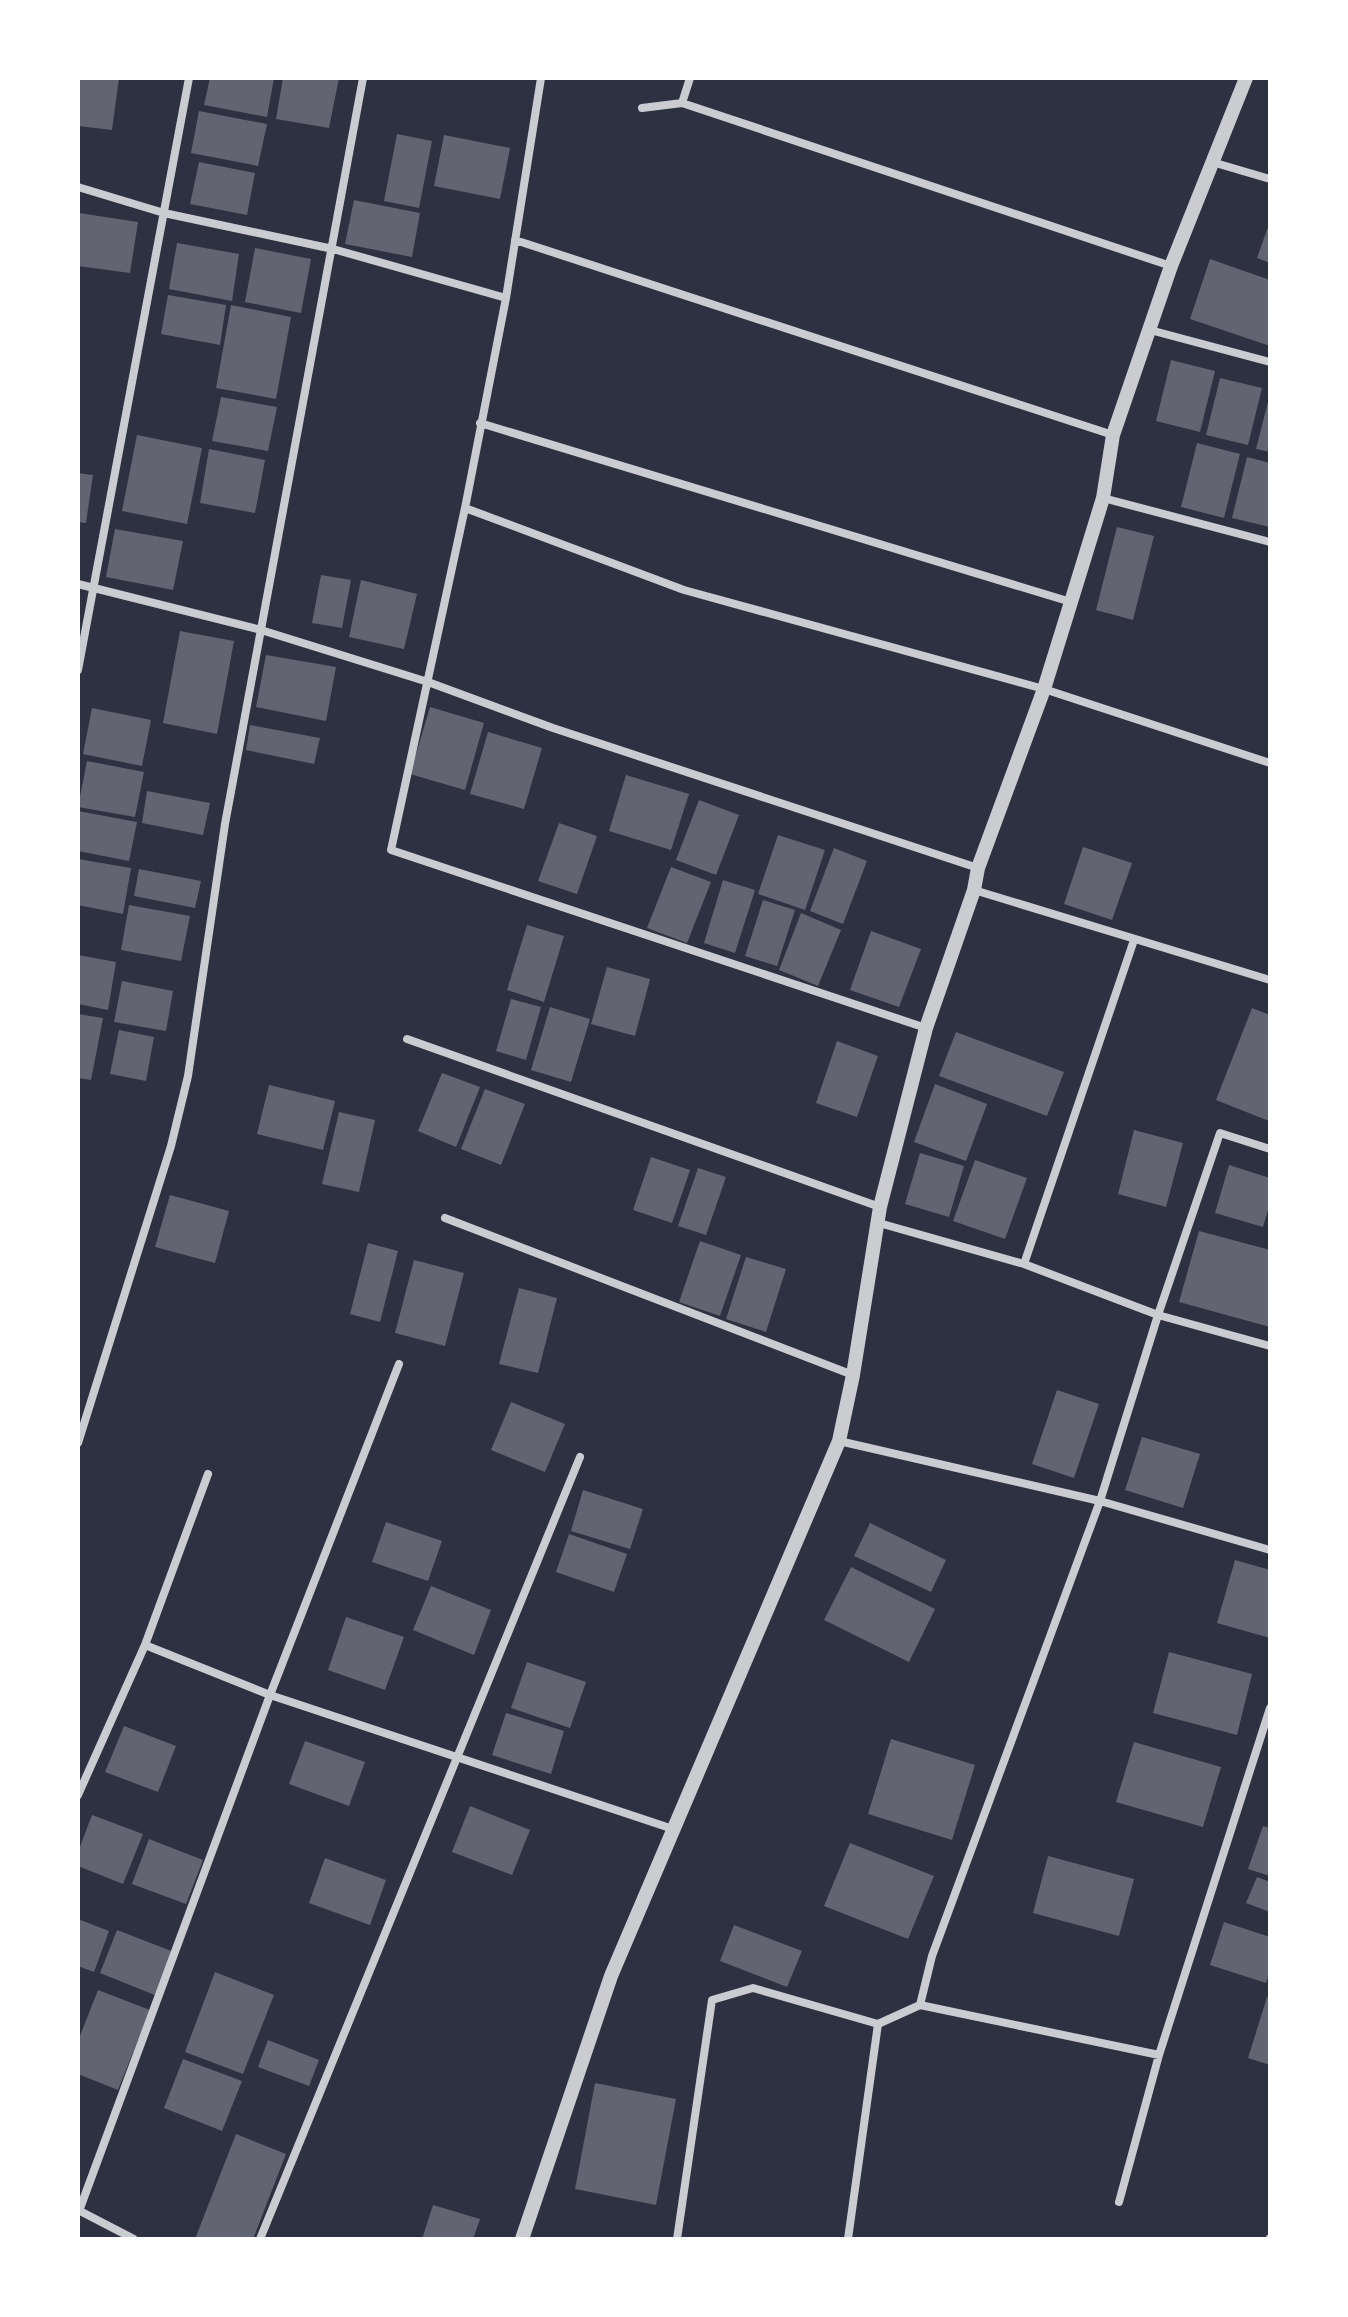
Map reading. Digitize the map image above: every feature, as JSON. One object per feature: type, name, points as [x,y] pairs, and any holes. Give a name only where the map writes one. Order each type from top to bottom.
[{"type":"street","points":[[78,670],[189,78]]},
{"type":"street","points":[[78,1443],[171,1146],[188,1076],[225,824],[363,78]]},
{"type":"street","points":[[541,78],[506,298],[465,508],[391,850],[926,1028]]},
{"type":"street","points":[[682,103],[690,78]]},
{"type":"street","points":[[522,2239],[611,1976],[839,1441],[880,1207],[926,1028],[974,890],[978,868],[1044,689],[1103,498],[1113,435],[1171,266],[1246,78]]},
{"type":"street","points":[[642,108],[682,103],[1171,266]]},
{"type":"street","points":[[1212,162],[1270,179]]},
{"type":"street","points":[[78,187],[164,213],[333,249],[506,298]]},
{"type":"street","points":[[515,240],[1113,435]]},
{"type":"street","points":[[1150,330],[1270,362]]},
{"type":"street","points":[[480,423],[1071,602]]},
{"type":"street","points":[[1103,498],[1270,542]]},
{"type":"street","points":[[465,508],[684,590],[1044,689],[1270,763]]},
{"type":"street","points":[[78,584],[261,630],[428,682],[553,728],[978,868]]},
{"type":"street","points":[[974,890],[1270,980]]},
{"type":"street","points":[[1024,1264],[1134,940]]},
{"type":"street","points":[[407,1039],[880,1207]]},
{"type":"street","points":[[920,2005],[932,1956],[1100,1501],[1158,1315],[1220,1133],[1270,1149]]},
{"type":"street","points":[[445,1218],[853,1375]]},
{"type":"street","points":[[879,1223],[1024,1264],[1158,1315],[1270,1346]]},
{"type":"street","points":[[132,2239],[79,2210],[270,1695],[399,1364]]},
{"type":"street","points":[[839,1441],[1100,1501],[1270,1550]]},
{"type":"street","points":[[260,2239],[580,1457]]},
{"type":"street","points":[[78,1795],[145,1645],[208,1474]]},
{"type":"street","points":[[145,1645],[270,1695],[673,1829]]},
{"type":"street","points":[[1119,2202],[1159,2055],[1270,1708]]},
{"type":"street","points":[[677,2239],[712,2000],[753,1988],[878,2024],[920,2005],[1159,2055]]},
{"type":"street","points":[[848,2239],[878,2024]]},
{"type":"building","points":[[78,78],[119,78],[112,130],[78,126]]},
{"type":"building","points":[[210,78],[274,78],[267,117],[204,105]]},
{"type":"building","points":[[283,78],[339,78],[329,128],[276,119]]},
{"type":"building","points":[[199,111],[267,124],[258,166],[191,153]]},
{"type":"building","points":[[397,134],[432,141],[419,208],[384,201]]},
{"type":"building","points":[[444,135],[510,148],[500,199],[434,186]]},
{"type":"building","points":[[199,162],[255,173],[247,215],[190,204]]},
{"type":"building","points":[[354,200],[420,213],[412,257],[345,244]]},
{"type":"building","points":[[79,213],[138,222],[130,273],[78,266]]},
{"type":"building","points":[[1270,221],[1270,263],[1257,258]]},
{"type":"building","points":[[177,243],[239,254],[232,301],[169,289]]},
{"type":"building","points":[[255,248],[311,259],[301,313],[245,302]]},
{"type":"building","points":[[1210,259],[1270,280],[1270,346],[1190,319]]},
{"type":"building","points":[[168,295],[226,305],[220,345],[161,334]]},
{"type":"building","points":[[231,305],[291,317],[276,399],[216,388]]},
{"type":"building","points":[[1171,360],[1215,371],[1200,432],[1156,421]]},
{"type":"building","points":[[1220,378],[1262,388],[1248,445],[1206,435]]},
{"type":"building","points":[[221,397],[277,407],[268,451],[212,441]]},
{"type":"building","points":[[1270,398],[1270,452],[1256,449]]},
{"type":"building","points":[[137,435],[202,448],[187,524],[122,511]]},
{"type":"building","points":[[1197,443],[1240,454],[1224,518],[1181,507]]},
{"type":"building","points":[[209,449],[265,460],[255,513],[200,503]]},
{"type":"building","points":[[1247,457],[1270,463],[1270,527],[1232,518]]},
{"type":"building","points":[[78,473],[93,475],[86,523],[78,522]]},
{"type":"building","points":[[1117,527],[1154,536],[1133,620],[1096,610]]},
{"type":"building","points":[[115,529],[183,541],[173,590],[106,577]]},
{"type":"building","points":[[321,575],[351,580],[342,628],[312,623]]},
{"type":"building","points":[[361,580],[417,594],[404,649],[349,637]]},
{"type":"building","points":[[180,631],[234,641],[217,734],[163,723]]},
{"type":"building","points":[[266,655],[336,667],[326,721],[256,707]]},
{"type":"building","points":[[430,707],[484,723],[465,790],[410,774]]},
{"type":"building","points":[[92,708],[151,720],[142,766],[83,754]]},
{"type":"building","points":[[250,725],[320,738],[314,764],[246,750]]},
{"type":"building","points":[[488,732],[542,748],[524,809],[470,794]]},
{"type":"building","points":[[87,761],[144,772],[135,817],[78,807]]},
{"type":"building","points":[[626,775],[689,794],[671,850],[609,831]]},
{"type":"building","points":[[147,791],[210,803],[203,835],[142,823]]},
{"type":"building","points":[[699,800],[739,815],[716,875],[676,860]]},
{"type":"building","points":[[78,811],[137,822],[129,861],[78,851]]},
{"type":"building","points":[[559,823],[597,836],[577,894],[538,881]]},
{"type":"building","points":[[778,835],[825,850],[805,910],[758,894]]},
{"type":"building","points":[[1083,847],[1132,863],[1112,920],[1064,904]]},
{"type":"building","points":[[834,848],[867,861],[843,924],[810,911]]},
{"type":"building","points":[[78,859],[131,868],[123,914],[78,905]]},
{"type":"building","points":[[671,867],[711,882],[687,943],[647,928]]},
{"type":"building","points":[[139,869],[201,881],[195,908],[134,896]]},
{"type":"building","points":[[723,880],[755,890],[735,953],[704,943]]},
{"type":"building","points":[[763,900],[795,910],[777,966],[745,956]]},
{"type":"building","points":[[129,905],[190,916],[181,961],[121,950]]},
{"type":"building","points":[[801,913],[841,930],[818,986],[779,970]]},
{"type":"building","points":[[527,925],[564,936],[544,1002],[507,990]]},
{"type":"building","points":[[871,931],[921,949],[899,1007],[850,990]]},
{"type":"building","points":[[78,955],[116,962],[108,1010],[78,1004]]},
{"type":"building","points":[[607,967],[650,979],[635,1036],[591,1024]]},
{"type":"building","points":[[122,981],[173,991],[166,1031],[114,1022]]},
{"type":"building","points":[[511,999],[541,1007],[526,1060],[496,1051]]},
{"type":"building","points":[[550,1007],[590,1019],[571,1082],[531,1070]]},
{"type":"building","points":[[1252,1008],[1270,1015],[1269,1121],[1216,1100]]},
{"type":"building","points":[[78,1014],[103,1018],[91,1080],[78,1078]]},
{"type":"building","points":[[119,1030],[154,1037],[146,1081],[110,1074]]},
{"type":"building","points":[[956,1032],[1064,1072],[1047,1116],[939,1076]]},
{"type":"building","points":[[837,1041],[878,1056],[857,1117],[816,1103]]},
{"type":"building","points":[[442,1073],[480,1087],[456,1147],[418,1131]]},
{"type":"building","points":[[935,1084],[987,1104],[966,1161],[914,1142]]},
{"type":"building","points":[[269,1085],[335,1101],[323,1150],[257,1134]]},
{"type":"building","points":[[485,1089],[525,1104],[501,1165],[461,1149]]},
{"type":"building","points":[[339,1112],[375,1120],[359,1192],[322,1184]]},
{"type":"building","points":[[1134,1130],[1183,1143],[1166,1207],[1118,1194]]},
{"type":"building","points":[[920,1153],[964,1166],[949,1217],[905,1204]]},
{"type":"building","points":[[651,1157],[690,1170],[672,1223],[633,1210]]},
{"type":"building","points":[[975,1160],[1027,1178],[1005,1239],[953,1221]]},
{"type":"building","points":[[1229,1165],[1270,1178],[1270,1203],[1263,1227],[1215,1213]]},
{"type":"building","points":[[698,1168],[726,1177],[706,1235],[678,1226]]},
{"type":"building","points":[[170,1195],[229,1211],[215,1263],[155,1247]]},
{"type":"building","points":[[1199,1231],[1270,1250],[1270,1327],[1179,1302]]},
{"type":"building","points":[[700,1241],[741,1255],[720,1316],[679,1302]]},
{"type":"building","points":[[368,1243],[398,1251],[380,1322],[350,1314]]},
{"type":"building","points":[[746,1257],[786,1269],[766,1332],[726,1319]]},
{"type":"building","points":[[414,1260],[464,1273],[445,1346],[395,1333]]},
{"type":"building","points":[[519,1288],[557,1298],[538,1373],[499,1364]]},
{"type":"building","points":[[1057,1390],[1099,1404],[1074,1478],[1032,1464]]},
{"type":"building","points":[[511,1402],[565,1424],[545,1472],[491,1450]]},
{"type":"building","points":[[1142,1437],[1200,1454],[1183,1508],[1125,1490]]},
{"type":"building","points":[[583,1490],[643,1509],[630,1549],[571,1531]]},
{"type":"building","points":[[386,1522],[442,1541],[428,1581],[372,1562]]},
{"type":"building","points":[[870,1523],[946,1560],[931,1592],[854,1556]]},
{"type":"building","points":[[569,1534],[627,1554],[614,1592],[556,1572]]},
{"type":"building","points":[[1235,1560],[1270,1570],[1270,1638],[1217,1623]]},
{"type":"building","points":[[851,1567],[935,1609],[909,1662],[824,1620]]},
{"type":"building","points":[[431,1586],[491,1610],[474,1655],[413,1630]]},
{"type":"building","points":[[346,1617],[404,1637],[385,1690],[328,1670]]},
{"type":"building","points":[[1169,1652],[1252,1674],[1237,1735],[1153,1713]]},
{"type":"building","points":[[527,1662],[586,1682],[570,1728],[511,1708]]},
{"type":"building","points":[[506,1713],[564,1731],[551,1774],[492,1755]]},
{"type":"building","points":[[124,1726],[176,1746],[158,1792],[105,1772]]},
{"type":"building","points":[[891,1739],[975,1765],[952,1840],[868,1814]]},
{"type":"building","points":[[305,1741],[365,1762],[349,1806],[289,1784]]},
{"type":"building","points":[[1134,1742],[1221,1767],[1203,1827],[1116,1802]]},
{"type":"building","points":[[470,1806],[530,1830],[512,1875],[452,1852]]},
{"type":"building","points":[[92,1815],[143,1834],[123,1884],[78,1866],[78,1852]]},
{"type":"building","points":[[1263,1826],[1270,1828],[1270,1876],[1248,1869]]},
{"type":"building","points":[[149,1839],[203,1860],[186,1904],[132,1884]]},
{"type":"building","points":[[850,1843],[934,1876],[908,1939],[824,1906]]},
{"type":"building","points":[[1048,1856],[1134,1879],[1119,1936],[1033,1913]]},
{"type":"building","points":[[325,1858],[386,1880],[370,1925],[309,1903]]},
{"type":"building","points":[[1257,1877],[1270,1882],[1270,1912],[1246,1903]]},
{"type":"building","points":[[78,1919],[109,1931],[94,1972],[78,1966]]},
{"type":"building","points":[[1224,1922],[1270,1937],[1270,1970],[1266,1983],[1210,1965]]},
{"type":"building","points":[[734,1925],[802,1951],[787,1987],[720,1961]]},
{"type":"building","points":[[117,1930],[174,1952],[157,1996],[100,1973]]},
{"type":"building","points":[[215,1972],[274,1995],[243,2074],[185,2052]]},
{"type":"building","points":[[98,1990],[150,2010],[118,2090],[78,2074],[78,2041]]},
{"type":"building","points":[[1267,1997],[1270,1998],[1270,2065],[1248,2058]]},
{"type":"building","points":[[268,2040],[319,2060],[309,2086],[258,2067]]},
{"type":"building","points":[[183,2059],[242,2081],[222,2131],[164,2108]]},
{"type":"building","points":[[595,2083],[676,2099],[656,2205],[575,2189]]},
{"type":"building","points":[[236,2134],[286,2154],[253,2239],[195,2239]]},
{"type":"building","points":[[433,2205],[480,2219],[473,2239],[422,2239]]}]
